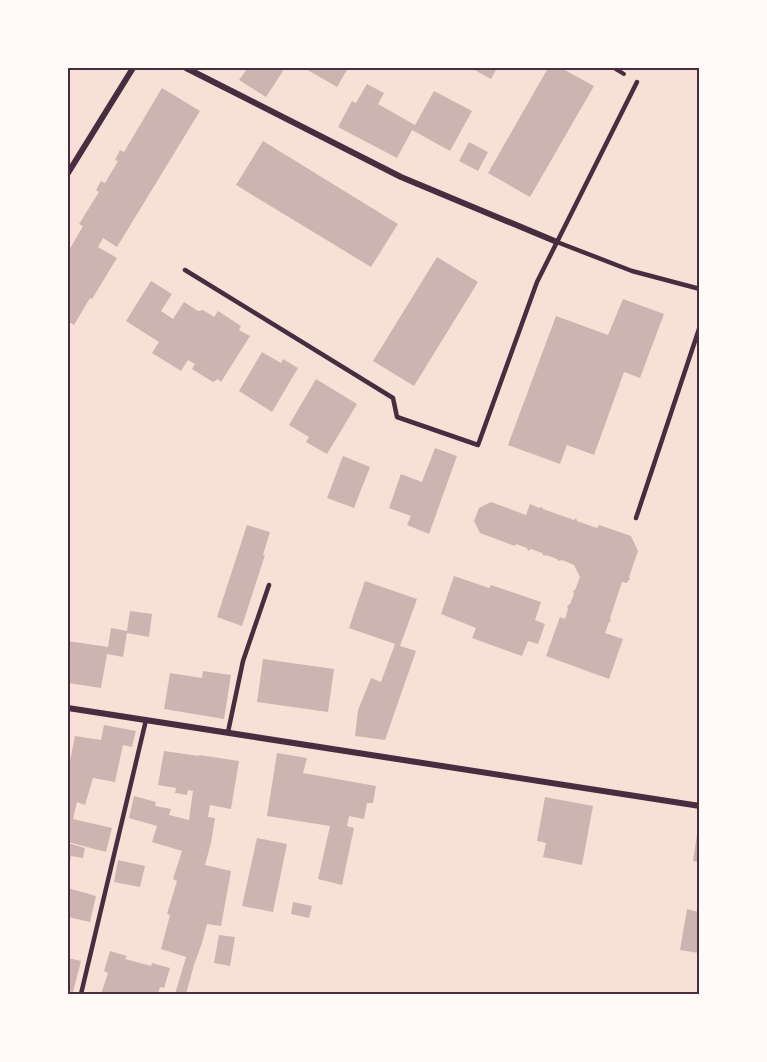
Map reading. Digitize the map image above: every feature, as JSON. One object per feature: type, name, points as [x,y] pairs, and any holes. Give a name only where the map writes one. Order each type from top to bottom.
[{"type":"street","points":[[68,173],[133,68]]},
{"type":"street","points":[[186,68],[401,177],[557,242]]},
{"type":"street","points":[[68,708],[699,806]]},
{"type":"lane","points":[[185,270],[393,399],[397,417],[478,445],[537,282],[637,82]]},
{"type":"lane","points":[[557,242],[632,271],[699,289]]},
{"type":"lane","points":[[636,518],[697,341],[699,326]]},
{"type":"lane","points":[[228,732],[243,661],[269,585]]},
{"type":"lane","points":[[81,994],[146,719]]},
{"type":"building","points":[[244,68],[278,68],[283,71],[266,97],[239,80],[247,69]]},
{"type":"building","points":[[307,68],[348,68],[337,87]]},
{"type":"building","points":[[471,68],[497,68],[491,79]]},
{"type":"building","points":[[548,68],[561,68],[594,86],[530,197],[488,173]]},
{"type":"building","points":[[367,84],[384,93],[378,104],[415,125],[434,91],[472,111],[450,151],[412,130],[397,158],[338,127],[352,101],[356,103]]},
{"type":"building","points":[[162,88],[200,111],[117,247],[103,238],[98,247],[117,258],[74,325],[69,322],[68,325],[68,252],[83,226],[79,224],[99,192],[96,190],[101,181],[105,183],[118,161],[115,160],[120,150],[124,152]]},
{"type":"building","points":[[263,141],[398,224],[371,267],[236,185]]},
{"type":"building","points":[[469,142],[488,152],[478,171],[459,161]]},
{"type":"building","points":[[437,257],[478,282],[414,386],[373,361]]},
{"type":"building","points":[[151,281],[172,294],[161,311],[173,319],[184,302],[214,317],[218,311],[241,326],[239,330],[250,336],[221,382],[218,379],[213,382],[192,369],[195,364],[188,360],[181,371],[152,353],[159,342],[126,321]]},
{"type":"building","points":[[623,299],[664,314],[640,378],[624,372],[594,455],[567,445],[560,464],[508,445],[556,316],[608,335]]},
{"type":"building","points":[[262,352],[281,363],[283,359],[298,368],[272,412],[239,391]]},
{"type":"building","points":[[316,379],[357,404],[327,454],[306,442],[309,437],[289,425]]},
{"type":"building","points":[[435,448],[457,456],[429,534],[407,525],[411,516],[389,508],[401,474],[422,482]]},
{"type":"building","points":[[343,456],[370,467],[354,508],[327,498]]},
{"type":"building","points":[[491,502],[526,515],[530,504],[574,520],[576,518],[577,521],[597,528],[599,525],[631,536],[638,551],[630,579],[627,583],[622,582],[611,621],[605,633],[623,639],[609,679],[546,656],[560,617],[565,619],[567,606],[570,604],[580,577],[574,565],[480,533],[474,521],[479,508]]},
{"type":"building","points":[[247,525],[270,532],[242,626],[217,617]]},
{"type":"building","points":[[454,576],[489,588],[491,585],[541,602],[535,620],[545,624],[538,644],[528,641],[522,656],[472,638],[476,628],[441,614]]},
{"type":"building","points":[[365,581],[417,599],[400,646],[416,651],[385,740],[355,736],[358,710],[371,678],[381,682],[395,644],[349,628]]},
{"type":"building","points":[[130,611],[152,614],[149,637],[127,633],[123,657],[107,654],[101,688],[68,683],[68,641],[108,647],[111,628],[127,631]]},
{"type":"building","points":[[263,659],[334,669],[328,712],[257,702]]},
{"type":"building","points":[[203,671],[231,675],[224,719],[164,709],[170,673],[202,678]]},
{"type":"building","points":[[104,725],[136,731],[132,747],[123,745],[115,782],[93,778],[85,805],[77,802],[73,819],[112,828],[106,852],[68,842],[68,771],[75,736],[101,740]]},
{"type":"building","points":[[164,751],[239,761],[231,809],[210,805],[208,817],[215,818],[205,865],[231,871],[221,926],[207,924],[186,994],[175,994],[186,957],[161,949],[170,915],[167,914],[177,881],[173,879],[182,851],[152,842],[157,826],[129,818],[134,796],[156,802],[155,806],[171,809],[169,815],[189,820],[193,791],[188,790],[187,795],[175,793],[176,788],[158,785]]},
{"type":"building","points":[[277,753],[307,758],[303,773],[376,786],[373,803],[367,803],[364,819],[349,816],[347,826],[354,828],[342,885],[318,879],[330,826],[267,816]]},
{"type":"building","points":[[545,797],[593,806],[582,865],[543,857],[546,843],[537,841]]},
{"type":"building","points":[[699,828],[699,862],[693,861]]},
{"type":"building","points":[[257,838],[287,844],[273,912],[242,906]]},
{"type":"building","points":[[68,843],[85,848],[83,858],[71,856],[69,868],[68,868]]},
{"type":"building","points":[[118,860],[145,866],[140,887],[114,882]]},
{"type":"building","points":[[68,888],[96,896],[90,922],[68,917]]},
{"type":"building","points":[[293,902],[312,906],[309,918],[291,914]]},
{"type":"building","points":[[687,909],[699,912],[699,953],[680,950]]},
{"type":"building","points":[[219,935],[235,937],[230,966],[214,963]]},
{"type":"building","points":[[110,951],[127,956],[125,959],[170,968],[164,988],[160,987],[158,994],[101,994],[108,973],[104,971]]},
{"type":"building","points":[[68,958],[81,961],[73,992],[68,991]]}]
